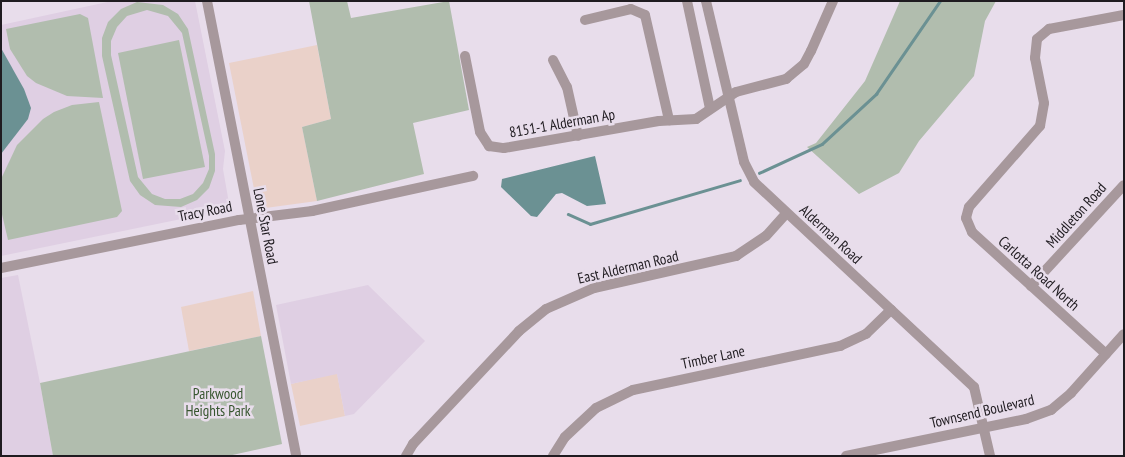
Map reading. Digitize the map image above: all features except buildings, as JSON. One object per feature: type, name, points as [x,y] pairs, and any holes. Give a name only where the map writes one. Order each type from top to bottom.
[{"type":"street","name":"Lone Star Road","points":[[206,1],[293,455]]},
{"type":"street","points":[[687,1],[713,107]]},
{"type":"street","name":"Alderman Road","points":[[706,1],[748,172],[786,214],[974,388],[990,456]]},
{"type":"street","name":"8151-1 Alderman Ap","points":[[465,56],[480,132],[489,146],[504,148],[669,120],[696,119],[736,92],[786,79],[795,72],[812,51],[833,1]]},
{"type":"street","points":[[585,20],[631,9],[644,15],[669,120]]},
{"type":"street","name":"Carlotta Road North","points":[[1106,354],[972,232],[967,225],[969,207],[1040,126],[1044,103],[1035,58],[1037,39],[1049,29],[1124,15]]},
{"type":"street","points":[[553,60],[567,87],[578,136]]},
{"type":"street","name":"Tracy Road","points":[[1,268],[249,218],[312,211],[473,176]]},
{"type":"street","name":"Middleton Road","points":[[1031,286],[1124,185]]},
{"type":"street","name":"East Alderman Road","points":[[406,456],[413,444],[519,331],[546,309],[594,288],[736,256],[766,236],[786,214]]},
{"type":"street","name":"Timber Lane","points":[[552,456],[565,437],[596,408],[633,390],[840,346],[866,334],[891,310]]},
{"type":"street","name":"Townsend Boulevard","points":[[846,456],[984,427],[1051,410],[1124,334]]},
{"type":"shaded area","points":[[112,1],[195,1],[225,151],[223,169],[230,209],[1,256],[1,25]]},
{"type":"shaded area","points":[[317,45],[331,119],[302,127],[317,201],[258,209],[229,63]]},
{"type":"shaded area","points":[[1,48],[24,89],[31,108],[28,119],[1,154]]},
{"type":"shaded area","points":[[595,156],[606,204],[587,206],[562,193],[556,194],[537,217],[531,216],[501,187],[502,179]]},
{"type":"shaded area","points":[[18,275],[53,456],[1,456],[1,278]]},
{"type":"shaded area","points":[[368,285],[425,341],[354,414],[345,416],[337,374],[291,384],[276,305]]},
{"type":"shaded area","points":[[253,291],[261,336],[189,351],[181,307]]},
{"type":"shaded area","points":[[337,373],[345,416],[300,426],[291,384]]},
{"type":"green space","points":[[309,1],[347,1],[351,18],[449,1],[469,110],[413,123],[424,174],[317,201],[302,127],[331,119]]},
{"type":"green space","points":[[900,1],[996,1],[985,21],[974,76],[919,141],[899,173],[859,194],[807,147],[816,143],[865,81]]},
{"type":"green space","points":[[137,2],[163,5],[178,14],[188,29],[215,154],[215,171],[209,188],[197,200],[181,207],[155,205],[140,195],[130,181],[102,56],[102,38],[108,22],[121,9]],"holes":[[[147,10],[168,16],[182,33],[209,156],[209,169],[203,183],[193,194],[180,199],[165,199],[152,194],[138,177],[111,55],[111,41],[117,27],[127,16]]]},
{"type":"green space","points":[[80,14],[88,18],[103,98],[67,96],[36,83],[27,76],[10,49],[6,29]]},
{"type":"green space","points":[[179,40],[205,167],[143,179],[118,53]]},
{"type":"green space","points":[[99,102],[122,211],[117,217],[8,240],[1,210],[1,179],[17,145],[43,119],[54,112],[72,105]]},
{"type":"green space","name":"Parkwood Heights Park","points":[[261,336],[282,444],[228,456],[53,456],[40,383]]},
{"type":"waterway","points":[[759,173],[822,144],[876,94],[940,1]]},
{"type":"waterway","points":[[568,214],[590,224],[740,180]]}]
